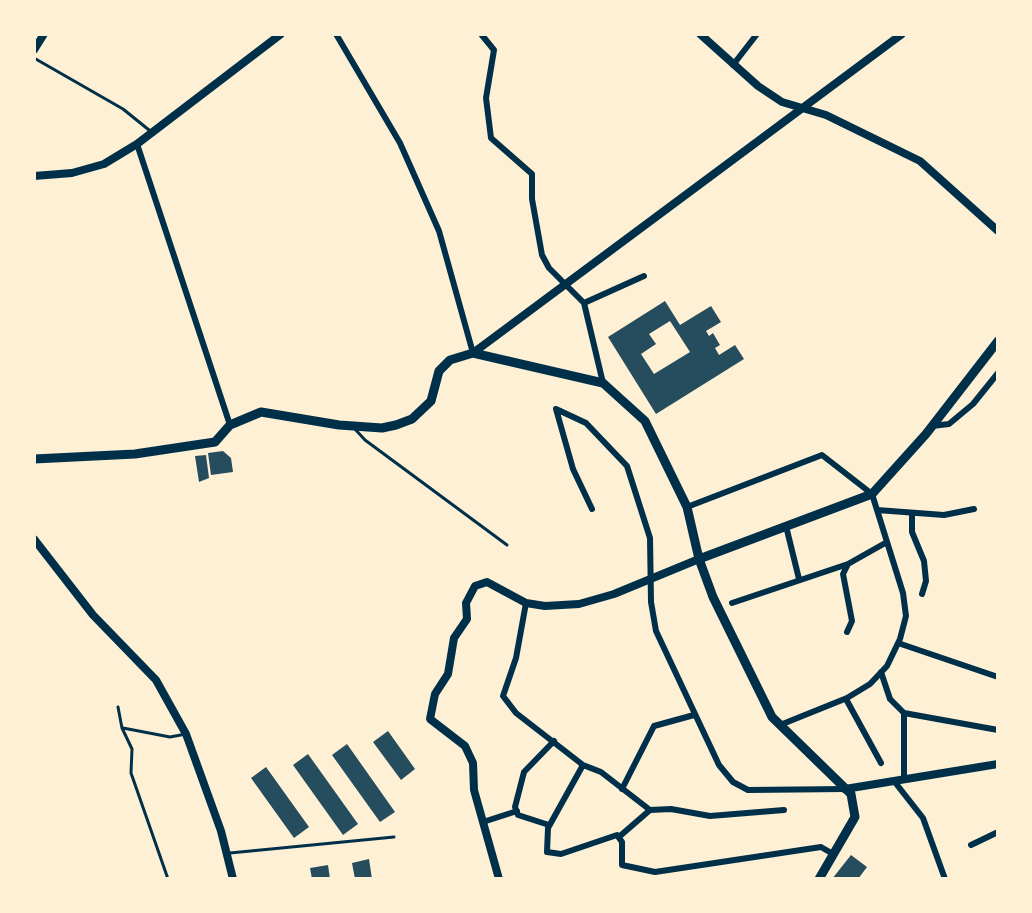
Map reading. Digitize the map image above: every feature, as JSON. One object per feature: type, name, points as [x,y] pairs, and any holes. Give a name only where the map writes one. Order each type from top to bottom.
[{"type":"main road","points":[[699,559],[872,494],[932,426],[998,341]]},
{"type":"main road","points":[[34,459],[135,454],[215,442],[230,425],[261,412],[382,428],[412,419],[431,401],[439,371],[450,360],[473,353],[603,383],[645,421],[687,507],[699,559],[756,687],[780,725],[845,789],[857,810],[819,879]]},
{"type":"street","points":[[34,50],[44,34]]},
{"type":"street","points":[[34,176],[72,173],[104,164],[137,144],[281,34]]},
{"type":"street","points":[[336,34],[406,156],[439,231],[473,353],[682,194],[804,110],[902,34]]},
{"type":"street","points":[[481,34],[494,50],[486,98],[491,138],[532,174],[532,199],[542,255],[584,303],[603,383]]},
{"type":"street","points":[[700,34],[733,65],[782,102],[826,115],[920,161],[988,226],[998,231]]},
{"type":"street","points":[[733,65],[757,34]]},
{"type":"street","points":[[137,144],[230,425]]},
{"type":"street","points":[[584,303],[644,276]]},
{"type":"street","points":[[932,426],[949,424],[973,404],[997,376]]},
{"type":"street","points":[[592,509],[562,438],[556,409],[586,423],[627,466],[650,538],[656,631],[719,765],[733,782],[748,790],[845,789],[998,764]]},
{"type":"street","points":[[687,507],[822,455],[872,494],[906,616],[898,643],[881,672],[846,699],[780,725]]},
{"type":"street","points":[[877,510],[944,515],[974,509]]},
{"type":"street","points":[[912,513],[912,532],[924,561],[922,594]]},
{"type":"street","points":[[786,526],[799,579]]},
{"type":"street","points":[[732,603],[848,564],[887,542]]},
{"type":"street","points":[[35,543],[93,615],[156,680],[186,734],[233,879]]},
{"type":"street","points":[[499,879],[474,790],[473,763],[465,746],[430,719],[435,694],[448,674],[454,638],[467,619],[466,603],[475,586],[487,582],[526,603],[545,606],[579,604],[699,559]]},
{"type":"street","points":[[847,632],[852,621],[843,574],[848,564]]},
{"type":"street","points":[[526,603],[516,658],[503,696],[516,713],[583,765],[601,772],[650,810]]},
{"type":"street","points":[[898,643],[998,677]]},
{"type":"street","points":[[881,672],[890,699],[904,713],[998,730]]},
{"type":"street","points":[[846,699],[881,763]]},
{"type":"street","points":[[904,713],[899,780],[923,818],[945,879]]},
{"type":"street","points":[[622,789],[654,726],[694,715]]},
{"type":"street","points":[[549,825],[518,815],[517,811],[524,772],[554,741]]},
{"type":"street","points":[[583,765],[549,825],[545,851],[561,854],[620,836],[650,810],[671,809],[710,816],[784,810]]},
{"type":"street","points":[[483,822],[517,811]]},
{"type":"street","points":[[971,845],[998,832]]},
{"type":"street","points":[[620,836],[622,865],[655,872],[821,847],[833,854]]},
{"type":"lane","points":[[34,58],[123,109],[151,133]]},
{"type":"lane","points":[[352,426],[365,440],[507,545]]},
{"type":"lane","points":[[118,707],[122,728],[132,749],[131,773],[168,879]]},
{"type":"lane","points":[[122,728],[170,737],[186,734]]},
{"type":"lane","points":[[227,854],[394,837]]},
{"type":"building","points":[[665,301],[680,325],[711,306],[721,322],[706,331],[709,336],[713,333],[720,345],[715,348],[719,355],[735,345],[744,359],[656,414],[608,337]],"holes":[[[670,321],[690,352],[654,374],[641,354],[656,344],[649,334]]]},
{"type":"building","points":[[223,451],[231,458],[233,472],[211,475],[208,453]]},
{"type":"building","points":[[206,455],[209,478],[199,482],[195,456]]},
{"type":"building","points":[[388,731],[415,769],[401,780],[373,742]]},
{"type":"building","points":[[347,744],[395,812],[380,822],[332,755]]},
{"type":"building","points":[[308,754],[358,824],[343,835],[293,765]]},
{"type":"building","points":[[266,767],[309,827],[294,838],[251,778]]},
{"type":"building","points":[[851,855],[867,867],[858,879],[832,879]]},
{"type":"building","points":[[369,859],[372,879],[355,879],[352,863]]},
{"type":"building","points":[[328,865],[330,879],[312,879],[310,868]]}]
